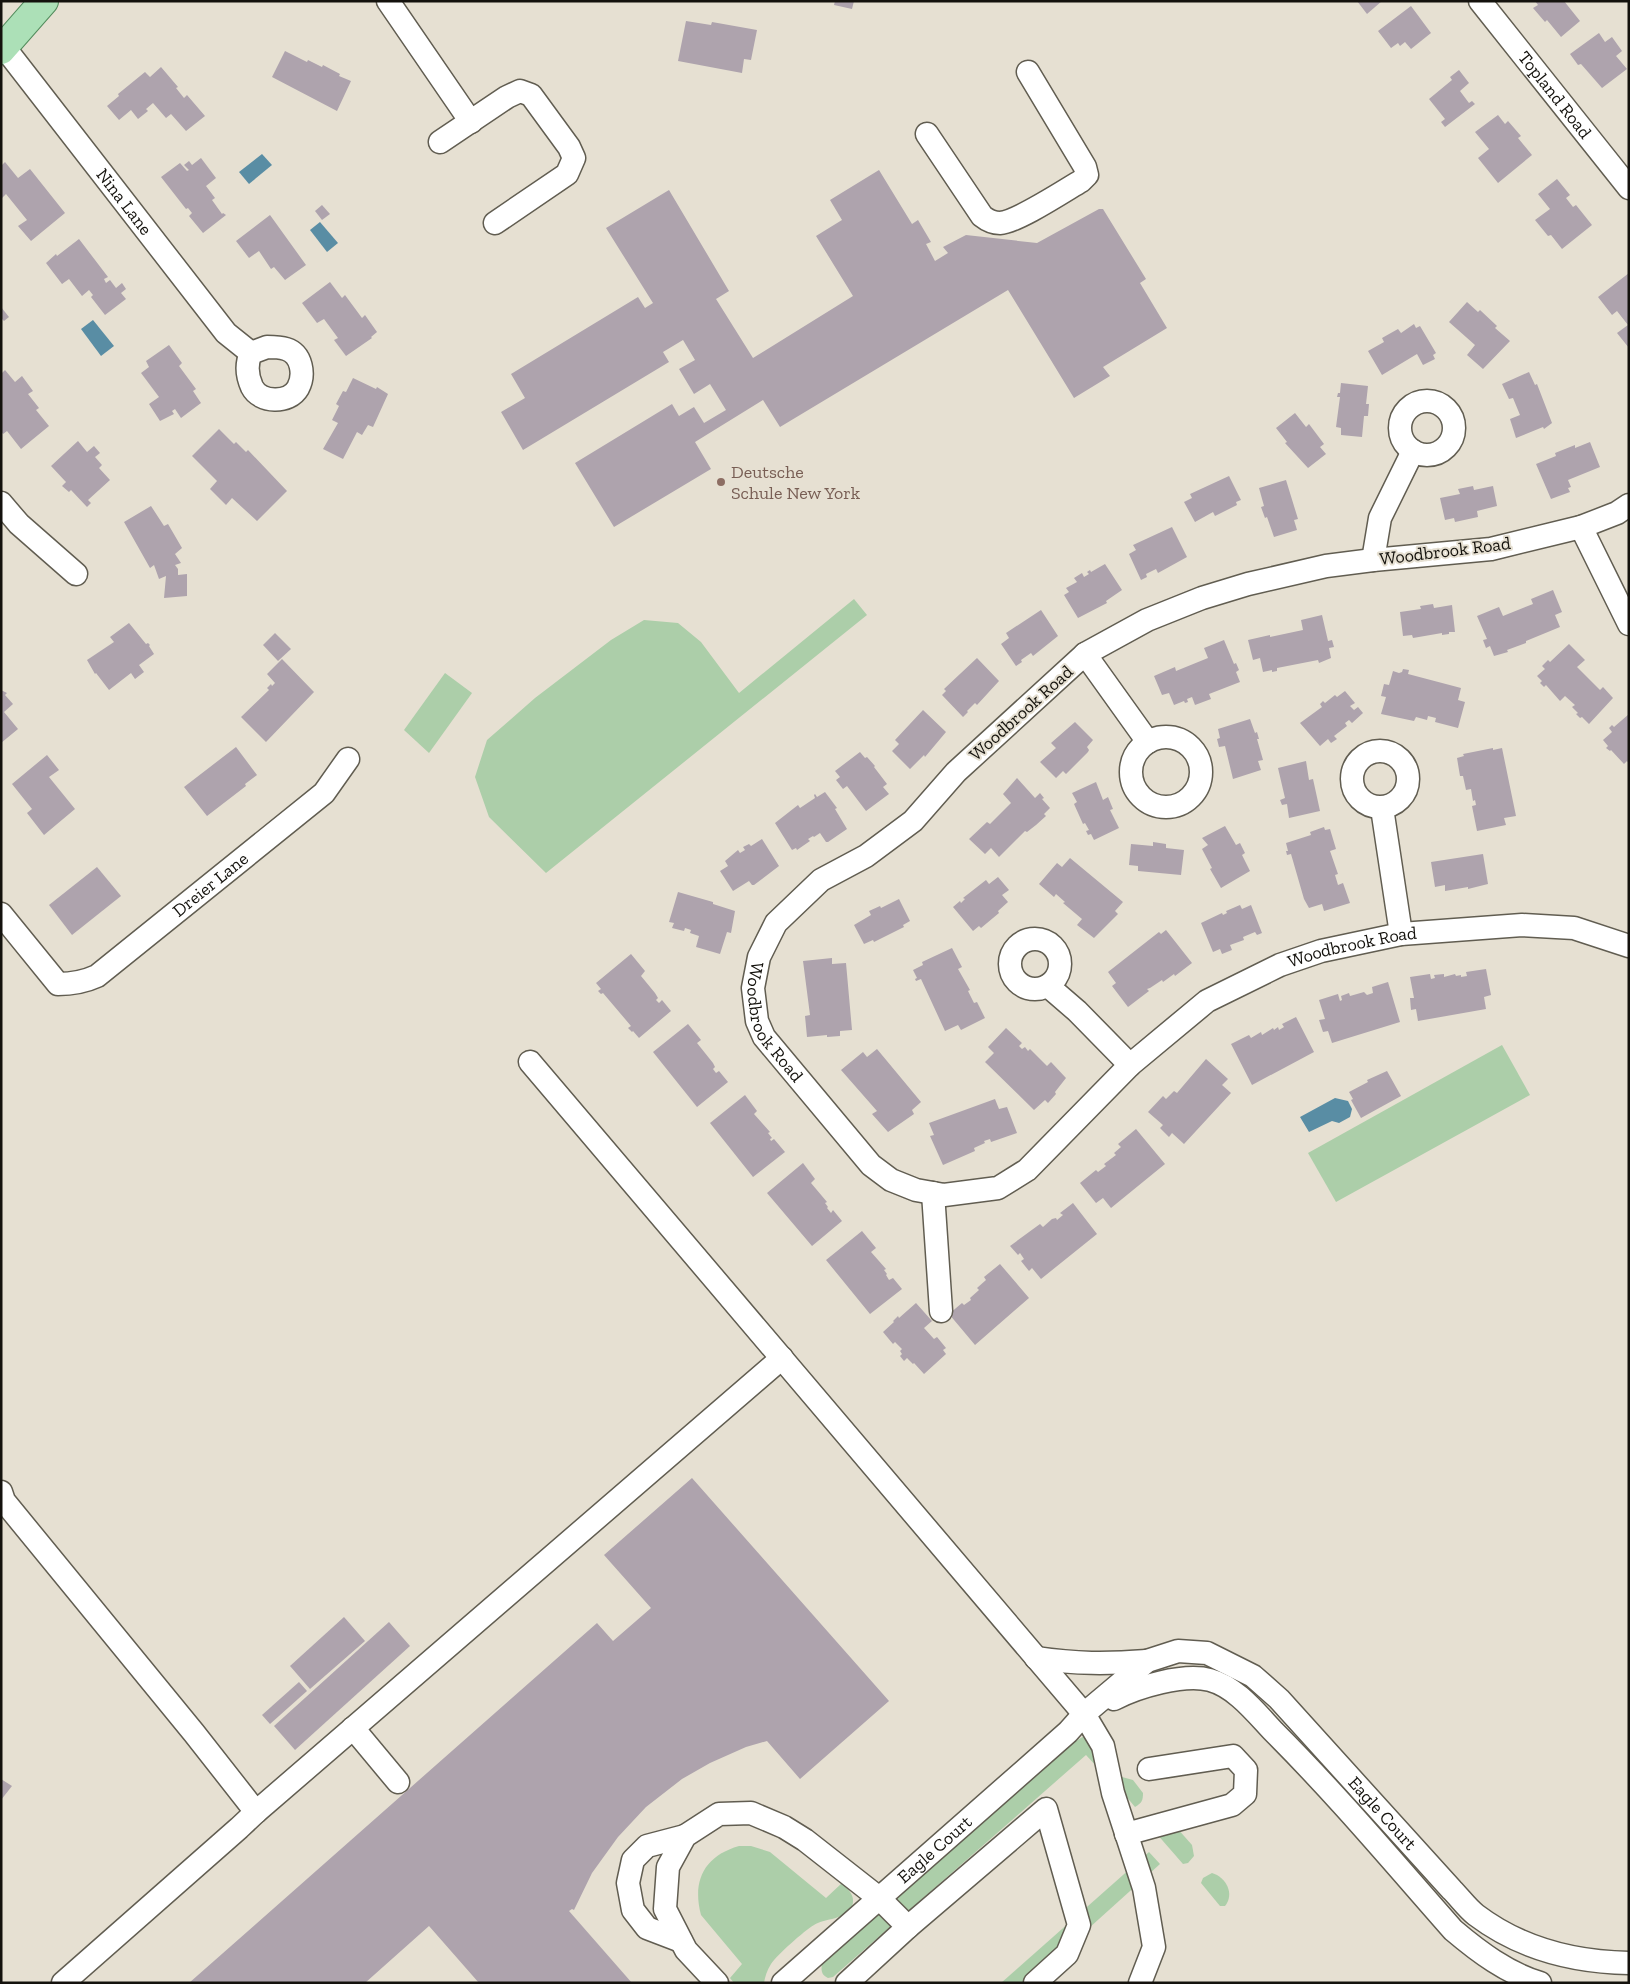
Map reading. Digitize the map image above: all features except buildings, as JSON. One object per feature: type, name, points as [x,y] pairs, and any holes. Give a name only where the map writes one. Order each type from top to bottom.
[{"type":"main road","points":[[2,48],[44,1]]},
{"type":"street","points":[[388,1],[470,122]]},
{"type":"street","name":"Topland Road","points":[[1480,1],[1629,188]]},
{"type":"street","name":"Nina Lane","points":[[2,48],[226,333],[251,353]]},
{"type":"street","points":[[928,134],[982,216],[990,222],[999,223],[1012,220],[1081,182],[1086,175],[1085,167],[1028,72]]},
{"type":"street","points":[[440,142],[507,97],[520,91],[531,94],[569,147],[574,158],[567,174],[495,223]]},
{"type":"street","points":[[1373,560],[1380,518],[1413,451]]},
{"type":"street","points":[[1,504],[19,524],[76,574]]},
{"type":"street","name":"Woodbrook Road","points":[[1629,505],[1617,513],[1581,528],[1491,549],[1373,560],[1309,570],[1248,584],[1202,598],[1147,620],[1086,654],[956,772],[913,821],[866,856],[821,880],[776,923],[759,957],[753,988],[757,1021],[764,1037],[871,1165],[891,1180],[916,1190],[944,1195],[998,1188],[1027,1170],[1130,1065],[1207,1000],[1280,966],[1321,951],[1401,934],[1522,925],[1574,928],[1629,946]]},
{"type":"street","points":[[1581,528],[1629,624]]},
{"type":"street","points":[[1086,654],[1148,742]]},
{"type":"street","name":"Dreier Lane","points":[[1,914],[58,984],[72,984],[97,976],[324,794],[348,759]]},
{"type":"street","points":[[1382,808],[1401,934]]},
{"type":"street","points":[[1048,986],[1077,1011],[1130,1065]]},
{"type":"street","points":[[530,1062],[1084,1714],[1103,1746],[1126,1834],[1144,1888],[1154,1947],[1140,1983]]},
{"type":"street","points":[[933,1193],[941,1311]]},
{"type":"street","points":[[63,1983],[256,1812],[782,1358]]},
{"type":"street","points":[[2,1486],[4,1501],[194,1733],[256,1812]]},
{"type":"street","name":"Eagle Court","points":[[1036,1658],[1077,1664],[1105,1664],[1147,1661],[1178,1651],[1207,1653],[1253,1676],[1279,1699],[1475,1914],[1514,1938],[1536,1948],[1571,1958],[1599,1962],[1629,1963]]},
{"type":"street","name":"Eagle Court","points":[[783,1983],[1068,1732],[1084,1714],[1147,1661]]},
{"type":"street","name":"Eagle Court","points":[[1084,1714],[1132,1689],[1169,1680],[1194,1678],[1210,1680],[1234,1692],[1317,1775],[1453,1930],[1477,1950],[1502,1966],[1540,1983]]},
{"type":"street","points":[[353,1728],[398,1782]]},
{"type":"street","points":[[1126,1834],[1232,1805],[1245,1794],[1246,1770],[1233,1756],[1149,1769]]},
{"type":"street","points":[[847,1983],[908,1927],[1046,1809],[1079,1925],[1067,1954],[1035,1983]]},
{"type":"street","points":[[681,1941],[647,1928],[633,1910],[628,1883],[633,1860],[647,1846],[685,1836],[719,1814],[751,1813],[784,1827],[805,1840],[880,1898],[908,1927]]},
{"type":"street","points":[[685,1836],[668,1867],[666,1909],[686,1950],[717,1983]]},
{"type":"green space","points":[[854,599],[867,615],[546,873],[489,817],[475,777],[487,740],[535,698],[611,640],[644,620],[678,623],[701,642],[739,693]]},
{"type":"green space","points":[[445,673],[472,693],[429,753],[404,730]]},
{"type":"green space","points":[[1502,1045],[1530,1095],[1336,1202],[1308,1153]]},
{"type":"green space","points":[[1084,1736],[1090,1736],[1097,1767],[1086,1755],[833,1977],[828,1978],[823,1974],[822,1963]]},
{"type":"green space","points":[[1122,1777],[1133,1780],[1143,1793],[1142,1801],[1135,1807],[1115,1783]]},
{"type":"green space","points":[[1169,1819],[1192,1845],[1194,1856],[1188,1863],[1183,1864],[1156,1833]]},
{"type":"green space","points":[[739,1846],[751,1846],[770,1852],[826,1898],[842,1883],[851,1893],[853,1899],[852,1906],[845,1914],[814,1925],[785,1949],[770,1966],[764,1983],[734,1983],[730,1978],[742,1964],[701,1915],[698,1891],[704,1871],[717,1856]]},
{"type":"green space","points":[[1149,1852],[1160,1864],[1028,1983],[1001,1983]]},
{"type":"green space","points":[[1212,1873],[1221,1878],[1228,1886],[1229,1896],[1225,1906],[1220,1906],[1201,1883],[1203,1878]]},
{"type":"water","points":[[262,154],[272,165],[249,184],[239,172]]},
{"type":"water","points":[[320,222],[338,243],[327,252],[310,230]]},
{"type":"water","points":[[93,320],[114,346],[101,356],[81,329]]},
{"type":"water","points":[[1335,1098],[1348,1101],[1352,1109],[1350,1117],[1339,1123],[1332,1121],[1309,1132],[1300,1117]]},
{"type":"place","name":"Deutsche Schule New York","points":[[721,482]]}]
